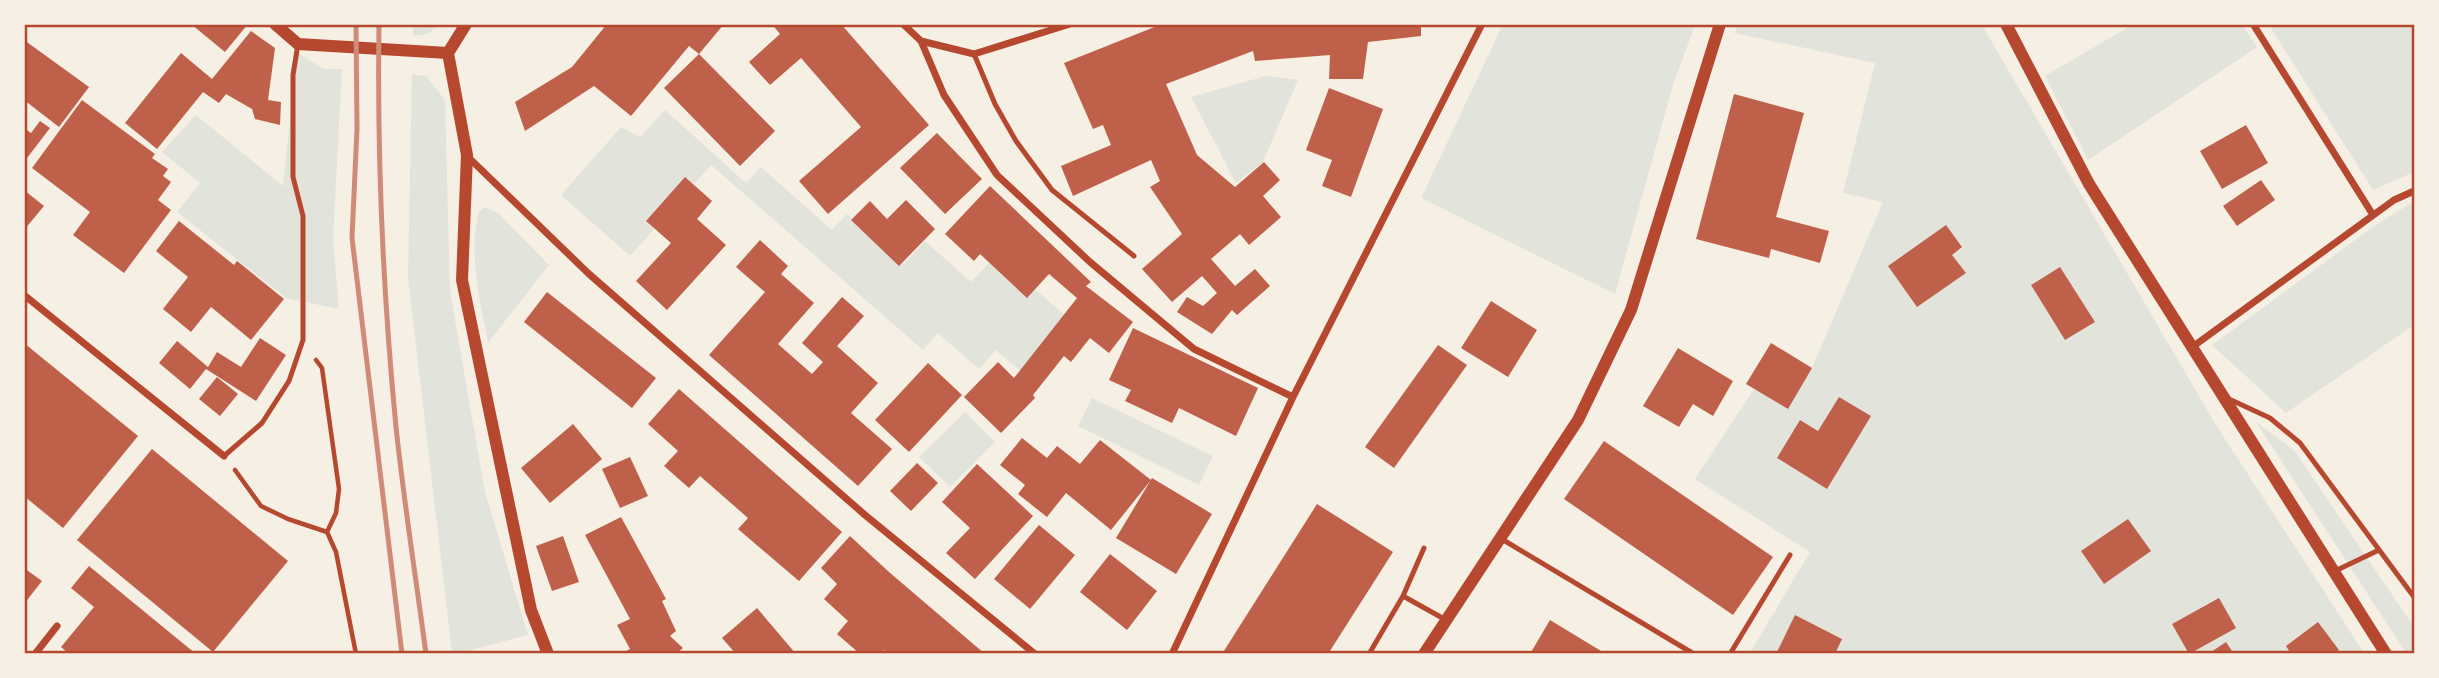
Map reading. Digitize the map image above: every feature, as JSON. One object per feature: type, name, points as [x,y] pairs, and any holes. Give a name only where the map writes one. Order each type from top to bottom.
[{"type":"street","points":[[275,24],[298,44],[448,53]]},
{"type":"street","points":[[466,24],[448,53],[467,155],[462,280],[531,610],[548,653]]},
{"type":"street","points":[[903,24],[921,41],[944,94],[997,175],[1090,262],[1194,349],[1293,397]]},
{"type":"street","points":[[921,41],[974,54],[1070,24]]},
{"type":"street","points":[[1172,653],[1293,397],[1482,24]]},
{"type":"street","points":[[1424,653],[1578,420],[1631,310],[1720,24]]},
{"type":"street","points":[[2007,24],[2089,184],[2386,653]]},
{"type":"street","points":[[2253,24],[2373,215]]},
{"type":"street","points":[[467,155],[589,274],[865,515],[1035,653]]},
{"type":"street","points":[[2192,348],[2394,200],[2414,191]]},
{"type":"street","points":[[24,295],[224,456]]},
{"type":"street","points":[[35,653],[57,626]]},
{"type":"lane","points":[[224,456],[262,422],[289,381],[303,340],[303,216],[293,177],[293,75],[298,44]]},
{"type":"lane","points":[[974,54],[995,104],[1016,141],[1052,190],[1134,256]]},
{"type":"lane","points":[[2222,396],[2270,418],[2300,443],[2414,597]]},
{"type":"lane","points":[[1500,538],[1694,653]]},
{"type":"lane","points":[[1369,653],[1404,596],[1424,548]]},
{"type":"lane","points":[[2333,572],[2379,550]]},
{"type":"lane","points":[[1730,653],[1790,555]]},
{"type":"lane","points":[[1404,596],[1446,620]]},
{"type":"path","points":[[303,340],[322,368],[339,489],[336,513],[327,532]]},
{"type":"path","points":[[224,456],[261,506],[288,519],[327,532],[336,552],[356,653]]},
{"type":"shaded area","points":[[413,24],[440,25],[427,34],[413,36]]},
{"type":"shaded area","points":[[1503,24],[1695,25],[1673,85],[1615,294],[1421,198]]},
{"type":"shaded area","points":[[1739,24],[1982,25],[2216,425],[2364,653],[1750,653],[1810,552],[1695,479],[1781,348],[1812,368],[1883,202],[1843,193],[1875,63],[1734,33]]},
{"type":"shaded area","points":[[2132,25],[2242,25],[2257,47],[2088,160],[2045,76]]},
{"type":"shaded area","points":[[2269,25],[2414,25],[2414,172],[2373,190]]},
{"type":"shaded area","points":[[297,52],[323,69],[342,69],[333,239],[339,309],[286,298],[177,212],[200,183],[162,152],[196,115],[283,186]]},
{"type":"shaded area","points":[[412,74],[426,76],[445,100],[450,291],[485,492],[528,635],[460,653],[452,653],[408,277]]},
{"type":"shaded area","points":[[1266,76],[1298,80],[1263,162],[1236,183],[1191,97]]},
{"type":"shaded area","points":[[665,110],[746,183],[761,167],[832,230],[847,214],[904,264],[925,241],[971,282],[996,255],[1070,320],[1023,373],[996,350],[979,369],[938,333],[923,350],[711,165],[630,256],[561,195],[621,127],[640,137]]},
{"type":"shaded area","points":[[2414,201],[2414,325],[2286,413],[2212,345],[2370,229]]},
{"type":"shaded area","points":[[485,207],[498,213],[549,265],[488,343],[475,260],[479,211]]},
{"type":"shaded area","points":[[1092,398],[1213,456],[1199,485],[1078,426]]},
{"type":"shaded area","points":[[965,412],[995,442],[950,487],[919,457]]},
{"type":"shaded area","points":[[2256,422],[2294,450],[2414,627],[2414,653],[2406,653]]},
{"type":"building","points":[[191,24],[248,24],[225,52]]},
{"type":"building","points":[[607,24],[724,24],[699,54],[689,46],[631,116],[594,86],[525,131],[515,102],[572,67]]},
{"type":"building","points":[[772,24],[841,24],[929,125],[828,214],[799,181],[861,127],[801,58],[770,85],[749,62],[780,34]]},
{"type":"building","points":[[1162,24],[1421,24],[1421,36],[1368,42],[1363,79],[1329,79],[1330,55],[1255,61],[1253,51],[1166,84],[1197,155],[1235,187],[1264,162],[1280,180],[1263,196],[1281,217],[1249,245],[1240,234],[1211,259],[1235,286],[1255,269],[1270,286],[1237,315],[1232,310],[1212,334],[1177,312],[1187,297],[1203,306],[1217,293],[1202,276],[1172,302],[1142,269],[1182,234],[1150,187],[1160,181],[1151,160],[1073,196],[1061,166],[1111,145],[1103,125],[1093,129],[1064,63]]},
{"type":"building","points":[[251,31],[275,48],[268,100],[281,102],[280,125],[255,119],[252,109],[226,94],[219,103],[203,92],[157,149],[125,123],[181,53],[212,79]]},
{"type":"building","points":[[24,40],[89,87],[59,127],[24,100]]},
{"type":"building","points":[[699,54],[775,131],[740,166],[664,88]]},
{"type":"building","points":[[1329,88],[1383,109],[1351,197],[1322,186],[1332,160],[1306,150]]},
{"type":"building","points":[[1734,94],[1804,113],[1776,217],[1829,231],[1820,263],[1771,249],[1769,258],[1696,239]]},
{"type":"building","points":[[82,100],[155,154],[152,158],[168,169],[163,176],[171,182],[158,200],[171,210],[124,273],[73,235],[90,212],[32,168]]},
{"type":"building","points":[[40,121],[50,128],[24,162],[24,128],[31,133]]},
{"type":"building","points":[[2246,125],[2268,163],[2222,189],[2200,151]]},
{"type":"building","points":[[937,133],[982,179],[945,214],[900,168]]},
{"type":"building","points":[[685,177],[712,201],[697,219],[726,245],[667,310],[636,281],[671,243],[646,221]]},
{"type":"building","points":[[2261,180],[2275,200],[2237,226],[2223,206]]},
{"type":"building","points":[[990,186],[1091,282],[1086,286],[1133,322],[1109,353],[1090,338],[1071,362],[1064,356],[1033,395],[1035,398],[1001,433],[964,397],[998,362],[1014,378],[1077,298],[1049,274],[1027,298],[980,254],[974,261],[945,234]]},
{"type":"building","points":[[24,190],[44,206],[24,230]]},
{"type":"building","points":[[906,200],[935,229],[899,266],[851,220],[870,201],[887,219]]},
{"type":"building","points":[[179,221],[234,265],[237,261],[284,299],[251,340],[211,307],[191,332],[163,309],[188,277],[156,251]]},
{"type":"building","points":[[1946,225],[1962,247],[1952,255],[1966,273],[1917,307],[1888,266]]},
{"type":"building","points":[[760,240],[788,266],[781,274],[814,303],[778,344],[812,374],[823,362],[802,343],[842,297],[864,316],[837,346],[878,383],[851,413],[892,449],[858,486],[709,355],[765,292],[736,267]]},
{"type":"building","points":[[2060,267],[2095,322],[2065,340],[2031,285]]},
{"type":"building","points":[[547,292],[656,378],[632,408],[524,322]]},
{"type":"building","points":[[1491,301],[1537,330],[1508,377],[1461,348]]},
{"type":"building","points":[[1133,328],[1258,388],[1236,436],[1179,408],[1172,423],[1125,401],[1131,390],[1109,380]]},
{"type":"building","points":[[260,338],[286,355],[256,401],[206,369],[190,389],[159,363],[177,341],[208,367],[217,352],[241,367]]},
{"type":"building","points":[[24,343],[138,436],[63,528],[24,496]]},
{"type":"building","points":[[1771,343],[1812,368],[1788,409],[1746,384]]},
{"type":"building","points":[[1438,345],[1467,365],[1394,468],[1365,447]]},
{"type":"building","points":[[1678,348],[1733,381],[1713,416],[1693,404],[1679,427],[1643,406]]},
{"type":"building","points":[[928,363],[962,395],[909,452],[875,420]]},
{"type":"building","points":[[217,377],[238,394],[220,416],[199,399]]},
{"type":"building","points":[[679,389],[842,532],[799,581],[738,529],[748,518],[700,476],[689,488],[664,466],[678,451],[648,424]]},
{"type":"building","points":[[1839,397],[1871,416],[1827,489],[1777,458],[1800,420],[1818,431]]},
{"type":"building","points":[[573,424],[602,459],[550,503],[521,468]]},
{"type":"building","points":[[1022,438],[1047,458],[1057,446],[1080,464],[1100,440],[1151,480],[1111,530],[1066,493],[1047,517],[1018,494],[1025,485],[1000,465]]},
{"type":"building","points":[[1604,441],[1773,557],[1733,615],[1564,499]]},
{"type":"building","points":[[152,449],[288,561],[213,652],[77,540]]},
{"type":"building","points":[[630,457],[648,496],[620,508],[602,469]]},
{"type":"building","points":[[917,463],[938,483],[911,511],[890,491]]},
{"type":"building","points":[[977,464],[1033,516],[975,579],[946,553],[970,528],[942,502]]},
{"type":"building","points":[[1152,478],[1212,514],[1176,574],[1116,538]]},
{"type":"building","points":[[1317,504],[1393,552],[1328,654],[1222,654]]},
{"type":"building","points":[[621,517],[666,599],[662,601],[676,631],[670,636],[683,648],[676,654],[621,654],[630,649],[617,625],[630,619],[585,535]]},
{"type":"building","points":[[2128,519],[2151,551],[2104,584],[2081,551]]},
{"type":"building","points":[[1039,525],[1075,555],[1030,609],[994,579]]},
{"type":"building","points":[[563,536],[579,582],[552,591],[536,546]]},
{"type":"building","points":[[850,536],[985,654],[888,654],[884,650],[882,654],[860,654],[837,634],[848,621],[824,599],[837,584],[821,568]]},
{"type":"building","points":[[1110,554],[1157,591],[1127,630],[1080,592]]},
{"type":"building","points":[[89,566],[196,654],[69,654],[61,647],[94,607],[71,588]]},
{"type":"building","points":[[24,568],[42,581],[24,604]]},
{"type":"building","points":[[2219,598],[2236,628],[2189,654],[2172,624]]},
{"type":"building","points":[[757,608],[796,654],[736,654],[722,638]]},
{"type":"building","points":[[1795,615],[1842,639],[1835,654],[1776,654]]},
{"type":"building","points":[[1550,620],[1606,654],[1530,654]]},
{"type":"building","points":[[2318,622],[2339,650],[2334,654],[2291,654],[2286,646]]},
{"type":"building","points":[[2226,642],[2234,654],[2208,654]]},
{"type":"railway","points":[[356,24],[357,129],[352,238],[402,654]]},
{"type":"railway","points":[[379,24],[380,176],[391,377],[426,654]]}]
